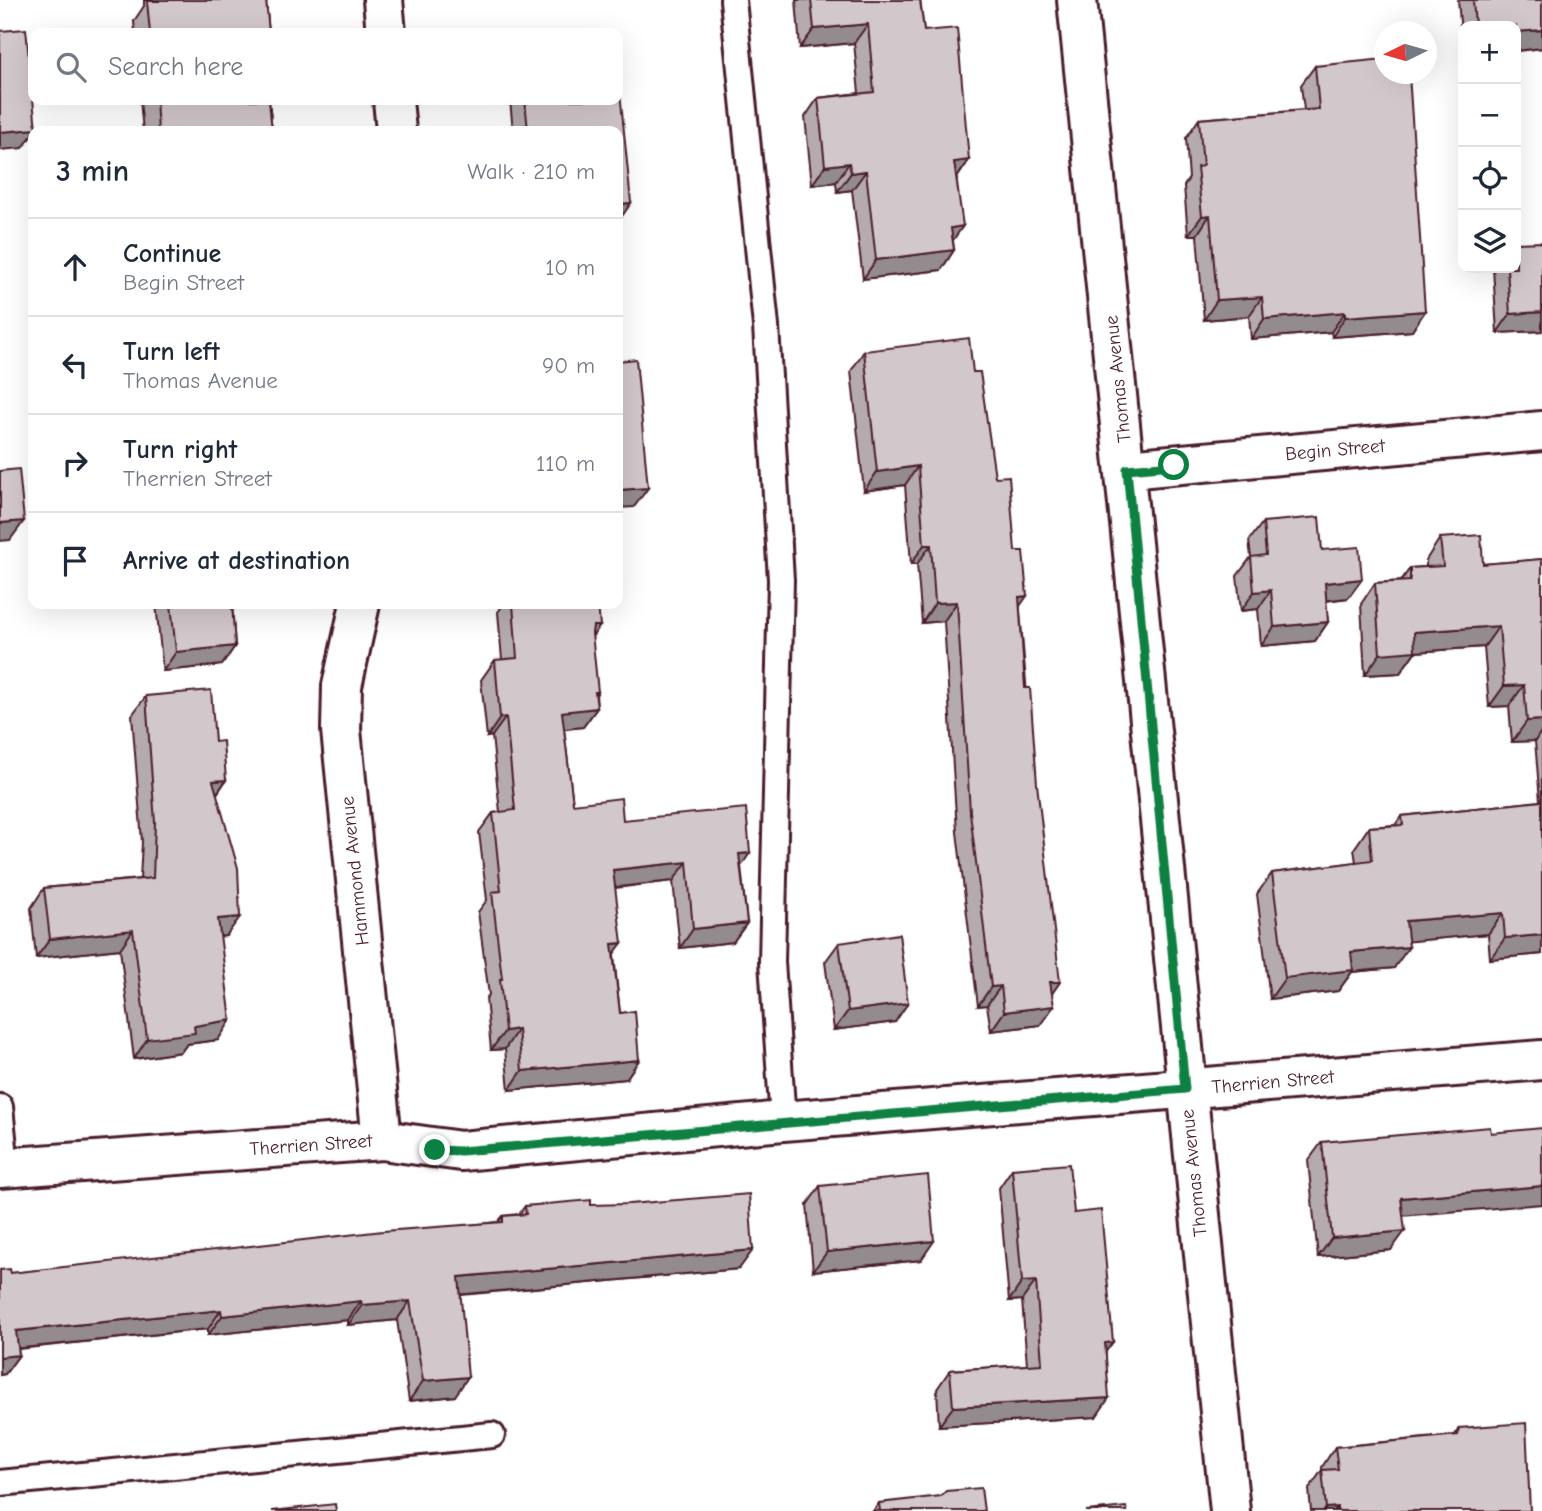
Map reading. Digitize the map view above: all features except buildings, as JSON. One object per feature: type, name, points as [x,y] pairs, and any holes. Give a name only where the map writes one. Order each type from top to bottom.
[{"type":"street","points":[[383,0],[386,28]]},
{"type":"street","name":"Thomas Avenue","points":[[1077,0],[1127,469],[1185,1089],[1230,1511]]},
{"type":"street","points":[[393,105],[396,126]]},
{"type":"street","name":"Begin Street","points":[[1127,469],[1542,431]]},
{"type":"street","name":"Hammond Avenue","points":[[358,609],[342,686],[341,730],[382,1140]]},
{"type":"street","name":"Therrien Street","points":[[3,1167],[382,1140],[461,1151],[783,1121],[1542,1060]]},
{"type":"lane","points":[[733,0],[766,326],[781,580],[772,962],[783,1121]]},
{"type":"lane","points":[[0,1107],[3,1167]]},
{"type":"lane","points":[[0,1483],[492,1435]]},
{"type":"route","points":[[435,1150],[461,1151],[783,1121],[1185,1089],[1127,469],[1174,465]]}]
